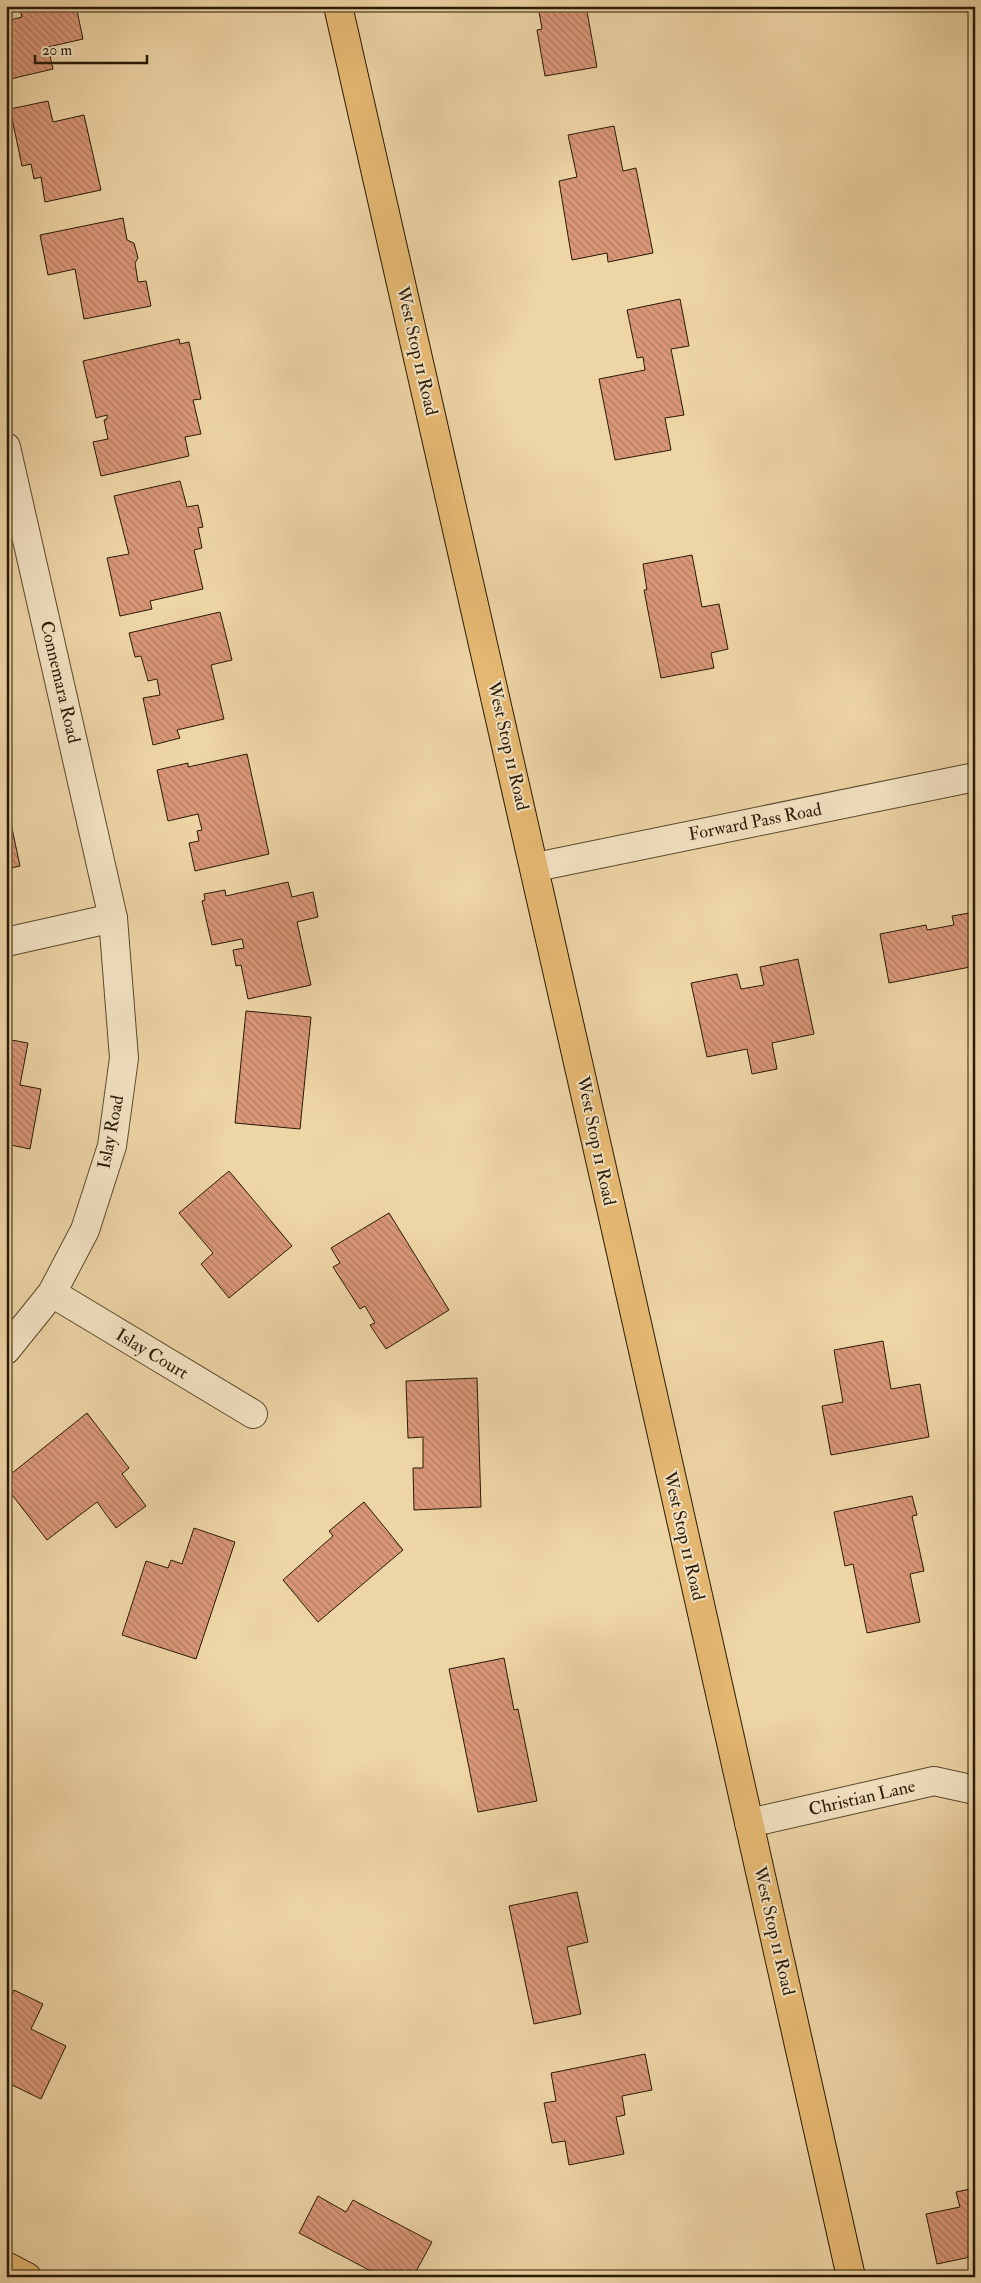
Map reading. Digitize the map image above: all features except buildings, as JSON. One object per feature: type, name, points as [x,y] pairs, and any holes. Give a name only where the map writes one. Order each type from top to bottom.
[{"type":"main road","name":"West Stop 11 Road","points":[[338,6],[536,867],[643,1356],[750,1823],[850,2277]]},
{"type":"main road","points":[[6,2266],[26,2277]]},
{"type":"street","name":"Connemara Road","points":[[6,447],[113,918]]},
{"type":"street","name":"Forward Pass Road","points":[[536,867],[975,778]]},
{"type":"street","points":[[6,942],[113,918]]},
{"type":"street","name":"Islay Road","points":[[6,1350],[52,1293],[85,1230],[112,1146],[124,1058],[113,918]]},
{"type":"street","name":"Islay Court","points":[[52,1293],[253,1414]]},
{"type":"street","name":"Christian Lane","points":[[750,1823],[934,1781],[975,1790]]}]
